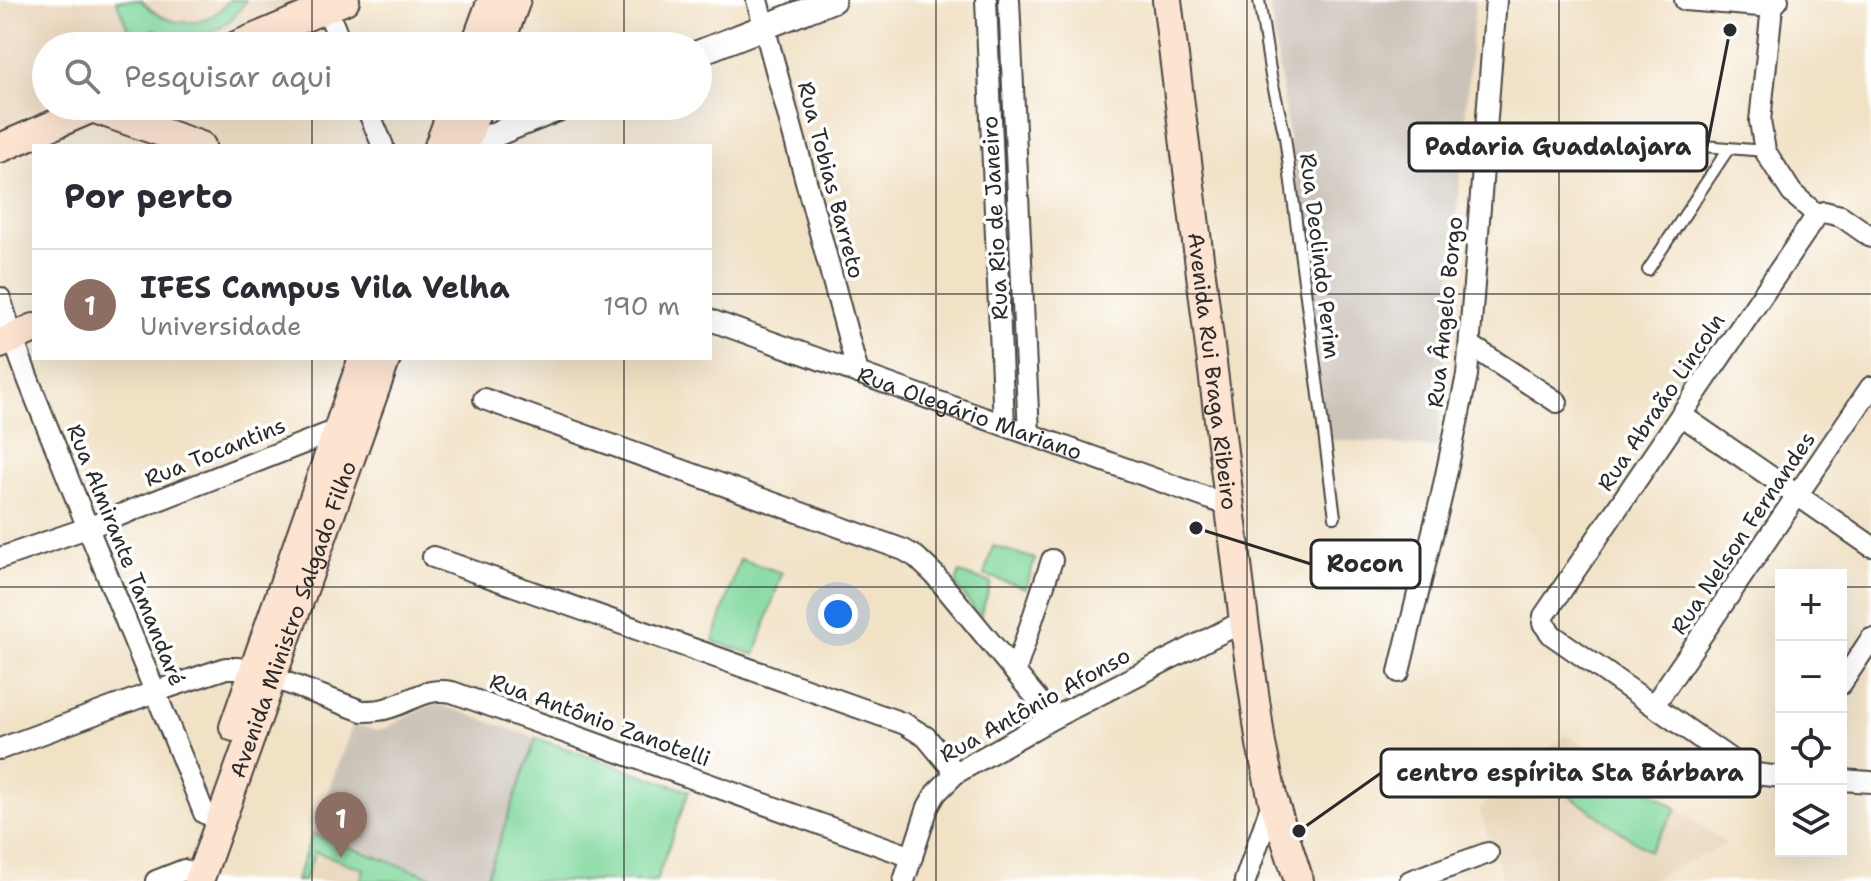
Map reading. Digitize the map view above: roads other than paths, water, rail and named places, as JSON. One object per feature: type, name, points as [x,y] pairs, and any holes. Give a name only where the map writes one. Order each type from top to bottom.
[{"type":"main road","points":[[480,32],[492,0]]},
{"type":"main road","points":[[504,32],[516,0]]},
{"type":"main road","name":"Avenida Rui Braga Ribeiro","points":[[1167,0],[1261,744],[1273,800],[1299,881]]},
{"type":"main road","points":[[267,32],[331,3]]},
{"type":"main road","points":[[0,148],[64,120]]},
{"type":"main road","points":[[130,120],[196,144]]},
{"type":"main road","points":[[440,144],[449,120]]},
{"type":"main road","points":[[466,144],[473,120]]},
{"type":"main road","name":"Avenida Ministro Salgado Filho","points":[[191,877],[348,431],[363,360]]},
{"type":"main road","name":"Avenida Ministro Salgado Filho","points":[[348,431],[385,360]]},
{"type":"street","name":"Rua Tobias Barreto","points":[[757,0],[858,373]]},
{"type":"street","points":[[712,48],[833,0]]},
{"type":"street","name":"Rua Rio de Janeiro","points":[[986,0],[1004,425]]},
{"type":"street","name":"Rua Rio de Janeiro","points":[[1009,0],[1029,434]]},
{"type":"street","name":"Rua Ângelo Borgo","points":[[1399,672],[1442,494],[1470,345],[1496,0]]},
{"type":"street","points":[[1685,0],[1775,4],[1760,121],[1765,151],[1792,193],[1821,214],[1841,216],[1871,237]]},
{"type":"street","points":[[331,3],[338,32]]},
{"type":"street","points":[[372,120],[382,144]]},
{"type":"street","points":[[470,144],[530,120]]},
{"type":"street","name":"Rua Abraão Lincoln","points":[[1654,705],[1552,635],[1543,623],[1544,616],[1821,214]]},
{"type":"street","name":"Rua Almirante Tamandaré","points":[[0,298],[87,528],[213,816]]},
{"type":"street","name":"Rua Olegário Mariano","points":[[712,321],[1230,506]]},
{"type":"street","points":[[1470,345],[1557,402]]},
{"type":"street","name":"Rua Nelson Fernandes","points":[[1654,705],[1871,387]]},
{"type":"street","points":[[484,399],[904,550],[934,574],[1053,718]]},
{"type":"street","points":[[1681,415],[1871,546]]},
{"type":"street","name":"Rua Tocantins","points":[[0,558],[348,431]]},
{"type":"street","points":[[433,557],[905,724],[926,737],[956,773]]},
{"type":"street","points":[[1015,672],[1052,560]]},
{"type":"street","name":"Rua Antônio Afonso","points":[[904,881],[928,807],[936,793],[956,773],[1053,718],[1244,621]]},
{"type":"street","points":[[1847,675],[1871,639]]},
{"type":"street","points":[[0,749],[226,668],[263,674]]},
{"type":"street","name":"Rua Antônio Zanotelli","points":[[263,674],[362,711],[390,708],[430,691],[452,692],[912,857]]},
{"type":"street","points":[[1654,705],[1746,770],[1775,775]]},
{"type":"street","points":[[1847,780],[1871,782]]},
{"type":"street","points":[[1245,881],[1273,800]]},
{"type":"street","points":[[1410,881],[1488,853]]},
{"type":"street","points":[[156,881],[191,877]]},
{"type":"lane","name":"Rua Deolindo Perim","points":[[1259,0],[1285,137],[1335,517]]},
{"type":"lane","points":[[1654,142],[1765,151]]},
{"type":"lane","points":[[1648,270],[1729,148]]},
{"type":"place","name":"Padaria Guadalajara","points":[[1730,30]]},
{"type":"place","name":"Rocon","points":[[1196,528]]},
{"type":"place","name":"centro espírita Sta Bárbara","points":[[1299,831]]},
{"type":"place","name":"IFES Campus Vila Velha","points":[[341,858]]}]
